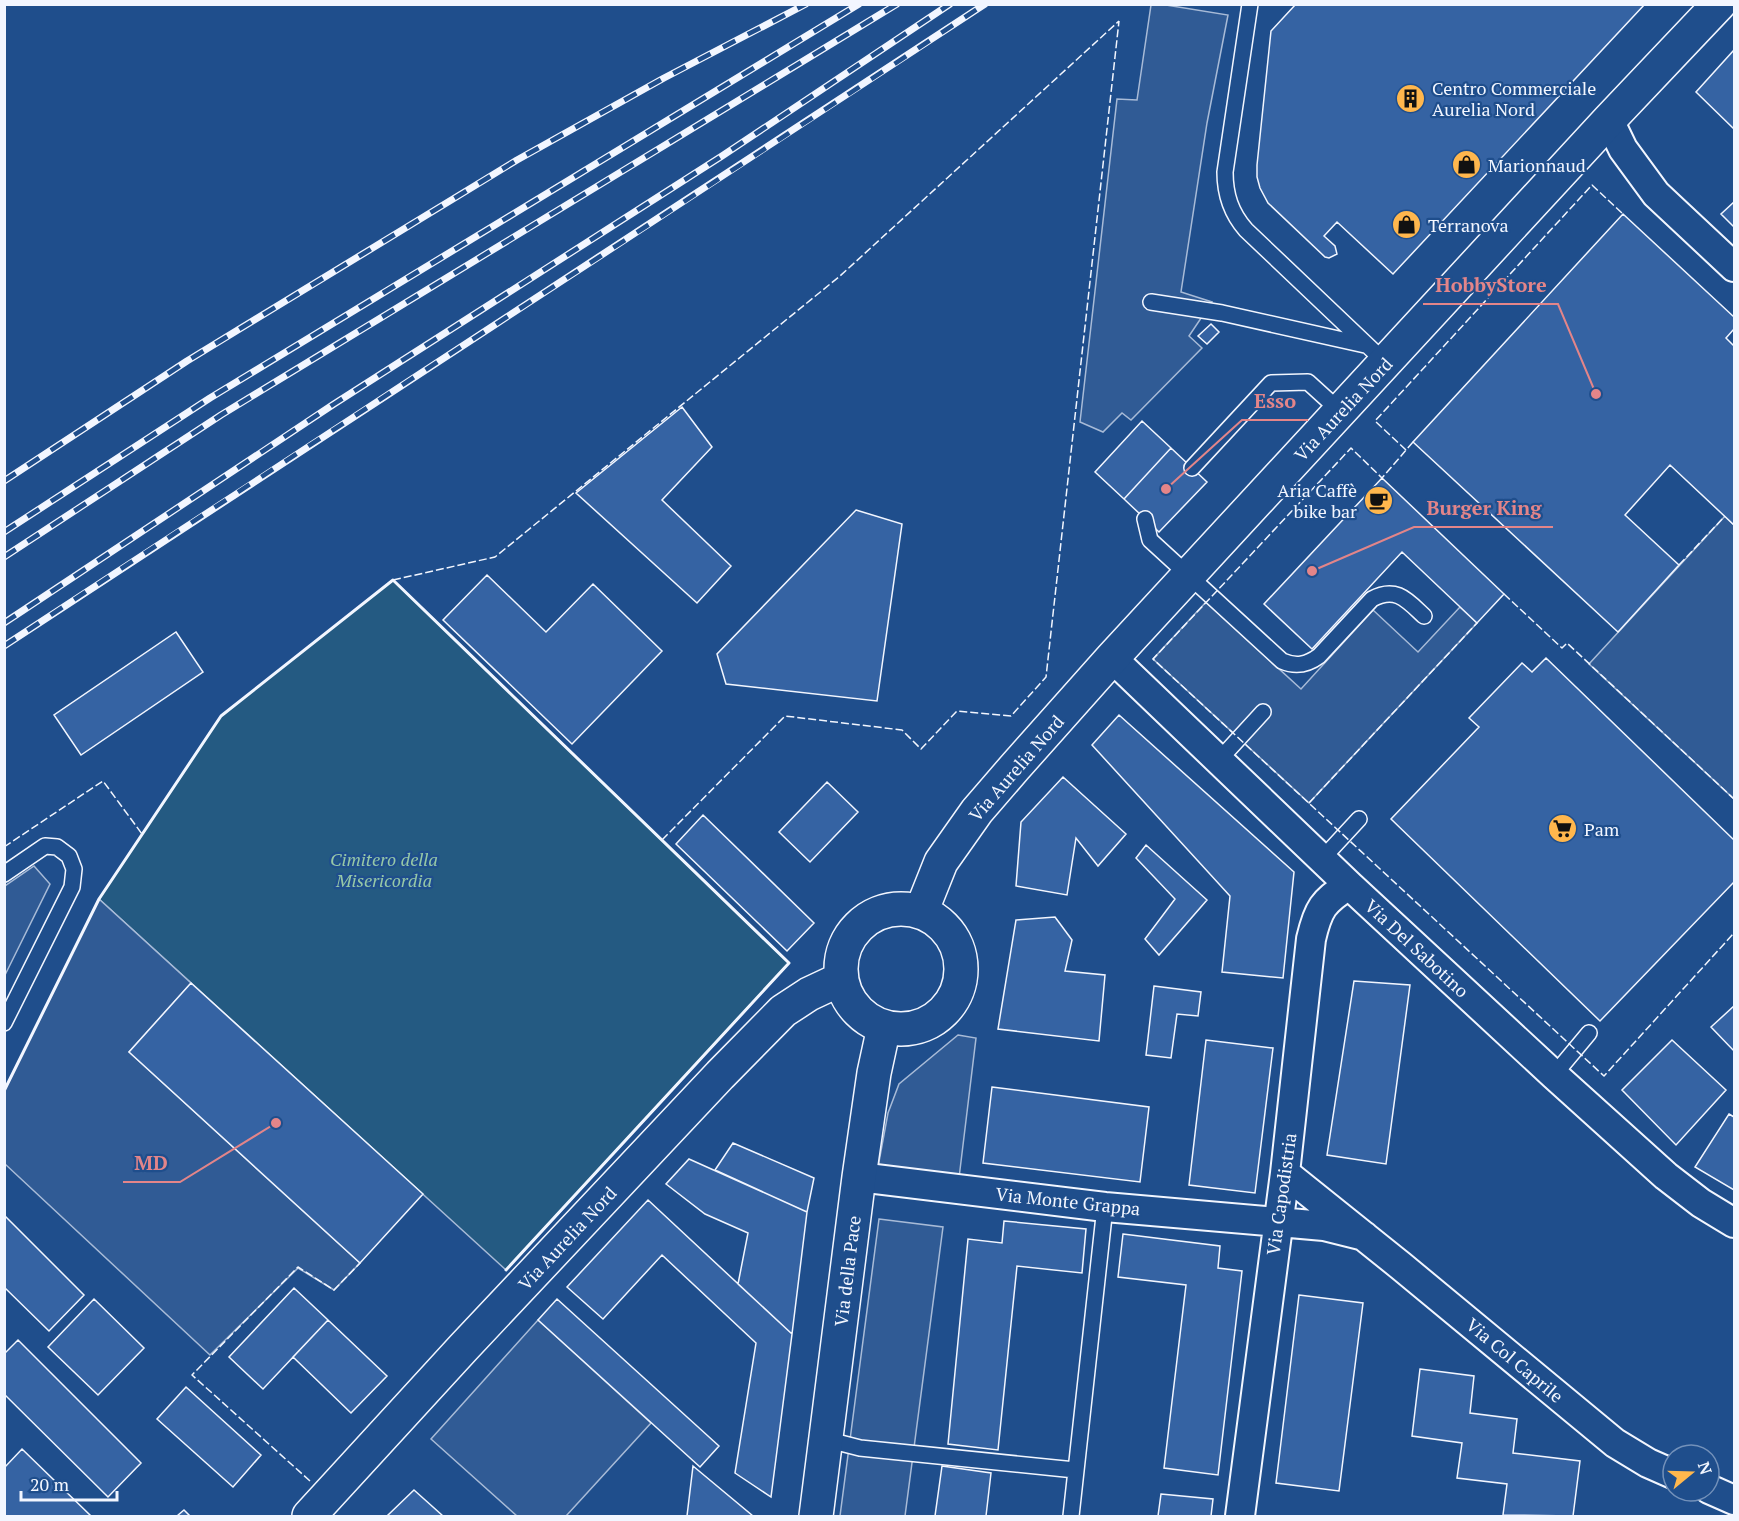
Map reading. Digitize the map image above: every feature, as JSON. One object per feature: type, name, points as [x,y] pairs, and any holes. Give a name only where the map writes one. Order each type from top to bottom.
[{"type":"main road","name":"Via Aurelia Nord","points":[[921,912],[941,862],[977,811],[1112,658],[1341,412],[1376,354],[1609,120],[1719,4]]},
{"type":"main road","points":[[903,908],[921,912],[937,921],[950,934],[958,950],[961,969],[958,987],[950,1004],[938,1017],[921,1026],[903,1030],[884,1027],[869,1020],[856,1010],[846,995],[841,979],[841,961],[846,944],[855,929],[868,917],[885,910],[903,908]]},
{"type":"main road","name":"Via Aurelia Nord","points":[[309,1516],[463,1348],[783,1011],[809,993],[841,979]]},
{"type":"main road","name":"Via della Pace","points":[[816,1516],[859,1177],[874,1073],[884,1027]]},
{"type":"street","points":[[1609,120],[1623,149],[1656,194],[1734,267]]},
{"type":"street","name":"Via Del Sabotino","points":[[1112,658],[1349,885],[1554,1075],[1666,1176],[1701,1203],[1734,1223]]},
{"type":"street","name":"Via Capodistria","points":[[1240,1516],[1285,1173],[1314,925],[1319,910],[1333,895],[1349,885]]},
{"type":"street","name":"Via Col Caprile","points":[[1285,1173],[1615,1443],[1661,1469]]},
{"type":"street","name":"Via Monte Grappa","points":[[859,1177],[1105,1207],[1278,1221]]},
{"type":"street","name":"Via Col Caprile","points":[[1278,1221],[1324,1226],[1364,1236]]},
{"type":"lane","points":[[1250,4],[1225,172],[1227,197],[1235,215],[1246,230],[1376,354]]},
{"type":"lane","points":[[1150,302],[1222,313],[1376,354]]},
{"type":"lane","points":[[1192,468],[1271,383],[1308,382],[1341,412]]},
{"type":"lane","points":[[1145,519],[1150,540],[1281,661],[1291,665],[1311,662],[1319,656],[1372,599],[1380,595],[1404,597],[1424,616]]},
{"type":"lane","points":[[1219,760],[1263,712]]},
{"type":"lane","points":[[1322,859],[1359,819]]},
{"type":"lane","points":[[4,874],[45,846],[57,847],[69,856],[74,869],[72,887],[4,1023]]},
{"type":"lane","points":[[1554,1075],[1589,1033]]},
{"type":"lane","points":[[1071,1516],[1105,1207]]},
{"type":"lane","points":[[825,1439],[860,1448],[1075,1470]]},
{"type":"green space","name":"Cimitero della Misericordia","points":[[393,580],[789,963],[506,1270],[99,899],[221,716]]},
{"type":"shaded area","points":[[1151,5],[1166,5],[1228,15],[1207,123],[1181,292],[1212,302],[1189,336],[1202,348],[1131,420],[1122,413],[1103,432],[1080,422],[1117,99],[1137,100]]},
{"type":"shaded area","points":[[1725,516],[1734,525],[1734,799],[1589,664]]},
{"type":"shaded area","points":[[1206,602],[1301,689],[1373,610],[1418,652],[1460,607],[1477,623],[1309,803],[1153,659]]},
{"type":"shaded area","points":[[34,866],[50,884],[5,975],[5,886]]},
{"type":"shaded area","points":[[99,899],[191,983],[129,1052],[360,1263],[334,1290],[298,1268],[210,1355],[5,1164],[4,1091]]},
{"type":"shaded area","points":[[958,1035],[976,1038],[959,1178],[878,1167],[888,1113],[899,1084]]},
{"type":"shaded area","points":[[879,1219],[943,1227],[905,1516],[840,1516]]},
{"type":"shaded area","points":[[538,1320],[651,1423],[566,1516],[517,1516],[431,1439]]},
{"type":"building","name":"Centro Commerciale Aurelia Nord","points":[[1296,4],[1645,4],[1393,274],[1337,222],[1324,236],[1335,246],[1337,254],[1329,258],[1325,257],[1268,203],[1260,188],[1257,165],[1271,31]]},
{"type":"building","points":[[1734,50],[1734,129],[1696,92]]},
{"type":"building","points":[[1734,202],[1734,227],[1721,214]]},
{"type":"building","points":[[1623,214],[1734,317],[1734,329],[1726,338],[1734,346],[1734,525],[1670,465],[1625,515],[1679,565],[1618,632],[1413,442]]},
{"type":"building","points":[[1211,324],[1219,332],[1207,344],[1198,336]]},
{"type":"building","points":[[682,407],[712,447],[662,500],[731,566],[697,603],[576,493]]},
{"type":"building","points":[[1142,421],[1171,448],[1124,499],[1095,472]]},
{"type":"building","points":[[1171,448],[1207,482],[1159,532],[1124,499]]},
{"type":"building","points":[[1382,478],[1504,594],[1477,623],[1402,552],[1312,649],[1264,604]]},
{"type":"building","points":[[856,510],[902,524],[877,701],[726,684],[717,654]]},
{"type":"building","points":[[487,575],[546,632],[593,584],[662,651],[572,744],[443,620]]},
{"type":"building","points":[[176,632],[203,672],[81,755],[54,715]]},
{"type":"building","name":"Pam","points":[[1546,658],[1734,840],[1734,882],[1600,1021],[1391,819],[1479,727],[1469,718],[1522,663],[1532,672]]},
{"type":"building","points":[[1119,715],[1294,872],[1283,978],[1222,972],[1230,896],[1092,745]]},
{"type":"building","points":[[1063,777],[1126,834],[1098,866],[1076,838],[1067,895],[1016,886],[1021,822]]},
{"type":"building","points":[[827,782],[858,812],[810,862],[779,832]]},
{"type":"building","points":[[703,815],[814,923],[787,951],[676,844]]},
{"type":"building","points":[[1146,845],[1207,900],[1159,955],[1145,939],[1175,899],[1136,858]]},
{"type":"building","points":[[1055,917],[1072,940],[1065,971],[1105,975],[1099,1041],[998,1029],[1016,920]]},
{"type":"building","points":[[1354,981],[1410,985],[1386,1164],[1327,1155]]},
{"type":"building","points":[[191,983],[423,1194],[360,1263],[129,1052]]},
{"type":"building","points":[[1154,986],[1201,992],[1198,1016],[1177,1014],[1171,1058],[1146,1055]]},
{"type":"building","points":[[1734,1006],[1734,1051],[1711,1027]]},
{"type":"building","points":[[1206,1040],[1273,1048],[1255,1193],[1189,1185]]},
{"type":"building","points":[[1672,1040],[1726,1090],[1676,1145],[1622,1090]]},
{"type":"building","points":[[992,1087],[1149,1107],[1140,1182],[983,1163]]},
{"type":"building","points":[[1729,1114],[1734,1117],[1734,1190],[1695,1167]]},
{"type":"building","points":[[733,1143],[814,1178],[807,1212],[715,1170]]},
{"type":"building","points":[[689,1159],[807,1212],[792,1334],[738,1284],[748,1233],[705,1214],[666,1184]]},
{"type":"building","points":[[648,1200],[792,1334],[771,1497],[735,1473],[756,1343],[662,1255],[603,1319],[567,1287]]},
{"type":"building","points":[[4,1215],[84,1295],[49,1331],[4,1287]]},
{"type":"building","points":[[1004,1221],[1086,1229],[1082,1273],[1017,1266],[998,1450],[948,1444],[968,1239],[1002,1243]]},
{"type":"building","points":[[1123,1234],[1220,1246],[1218,1268],[1242,1271],[1218,1475],[1164,1468],[1186,1285],[1118,1277]]},
{"type":"building","points":[[294,1288],[328,1320],[263,1389],[229,1357]]},
{"type":"building","points":[[1299,1295],[1363,1303],[1339,1491],[1276,1483]]},
{"type":"building","points":[[94,1299],[144,1348],[98,1395],[48,1347]]},
{"type":"building","points":[[557,1299],[719,1446],[700,1467],[538,1320]]},
{"type":"building","points":[[328,1320],[387,1376],[351,1413],[293,1357]]},
{"type":"building","points":[[18,1340],[141,1463],[108,1497],[4,1394],[4,1354]]},
{"type":"building","points":[[1420,1369],[1474,1376],[1470,1413],[1517,1419],[1513,1453],[1580,1461],[1573,1516],[1503,1515],[1507,1484],[1457,1478],[1462,1443],[1412,1436]]},
{"type":"building","points":[[186,1387],[261,1455],[233,1487],[157,1419]]},
{"type":"building","points":[[22,1449],[91,1516],[4,1516],[4,1468]]},
{"type":"building","points":[[693,1466],[753,1516],[687,1516]]},
{"type":"building","points":[[942,1466],[991,1473],[986,1516],[935,1516]]},
{"type":"building","points":[[414,1490],[443,1516],[387,1516]]},
{"type":"building","points":[[1161,1494],[1213,1499],[1211,1516],[1158,1516]]},
{"type":"building","points":[[184,1510],[190,1516],[177,1516]]},
{"type":"railway","points":[[4,481],[187,361],[517,160],[664,78],[806,4]]},
{"type":"railway","points":[[4,532],[210,398],[859,4]]},
{"type":"railway","points":[[4,557],[221,415],[897,4]]},
{"type":"railway","points":[[4,623],[334,404],[722,156],[950,4]]},
{"type":"railway","points":[[4,646],[985,4]]},
{"type":"fence","points":[[393,580],[495,557],[840,276],[1119,21]]},
{"type":"fence","points":[[662,840],[785,716],[902,730],[921,749],[957,711],[1011,716],[1046,677],[1119,21]]},
{"type":"fence","points":[[1406,450],[1375,421],[1592,185],[1623,214]]},
{"type":"fence","points":[[1413,442],[1382,478],[1351,448],[1153,659],[1604,1076],[1734,933]]},
{"type":"fence","points":[[1679,565],[1725,516]]},
{"type":"fence","points":[[1504,594],[1562,648],[1567,643],[1734,799]]},
{"type":"fence","points":[[1309,803],[1477,623]]},
{"type":"fence","points":[[4,847],[103,781],[142,834]]},
{"type":"fence","points":[[310,1481],[192,1375],[298,1267],[334,1290],[360,1263]]},
{"type":"wall","points":[[4,1091],[99,899],[221,716],[393,580],[789,963],[506,1270]]},
{"type":"place","name":"Centro Commerciale Aurelia Nord","points":[[1411,98]]},
{"type":"place","name":"Marionnaud","points":[[1467,165]]},
{"type":"place","name":"Terranova","points":[[1407,225]]},
{"type":"place","name":"HobbyStore","points":[[1596,394]]},
{"type":"place","name":"Esso","points":[[1166,489]]},
{"type":"place","name":"Aria Caffè bike bar","points":[[1378,500]]},
{"type":"place","name":"Burger King","points":[[1312,571]]},
{"type":"place","name":"Pam","points":[[1563,829]]},
{"type":"place","name":"MD","points":[[276,1123]]}]
